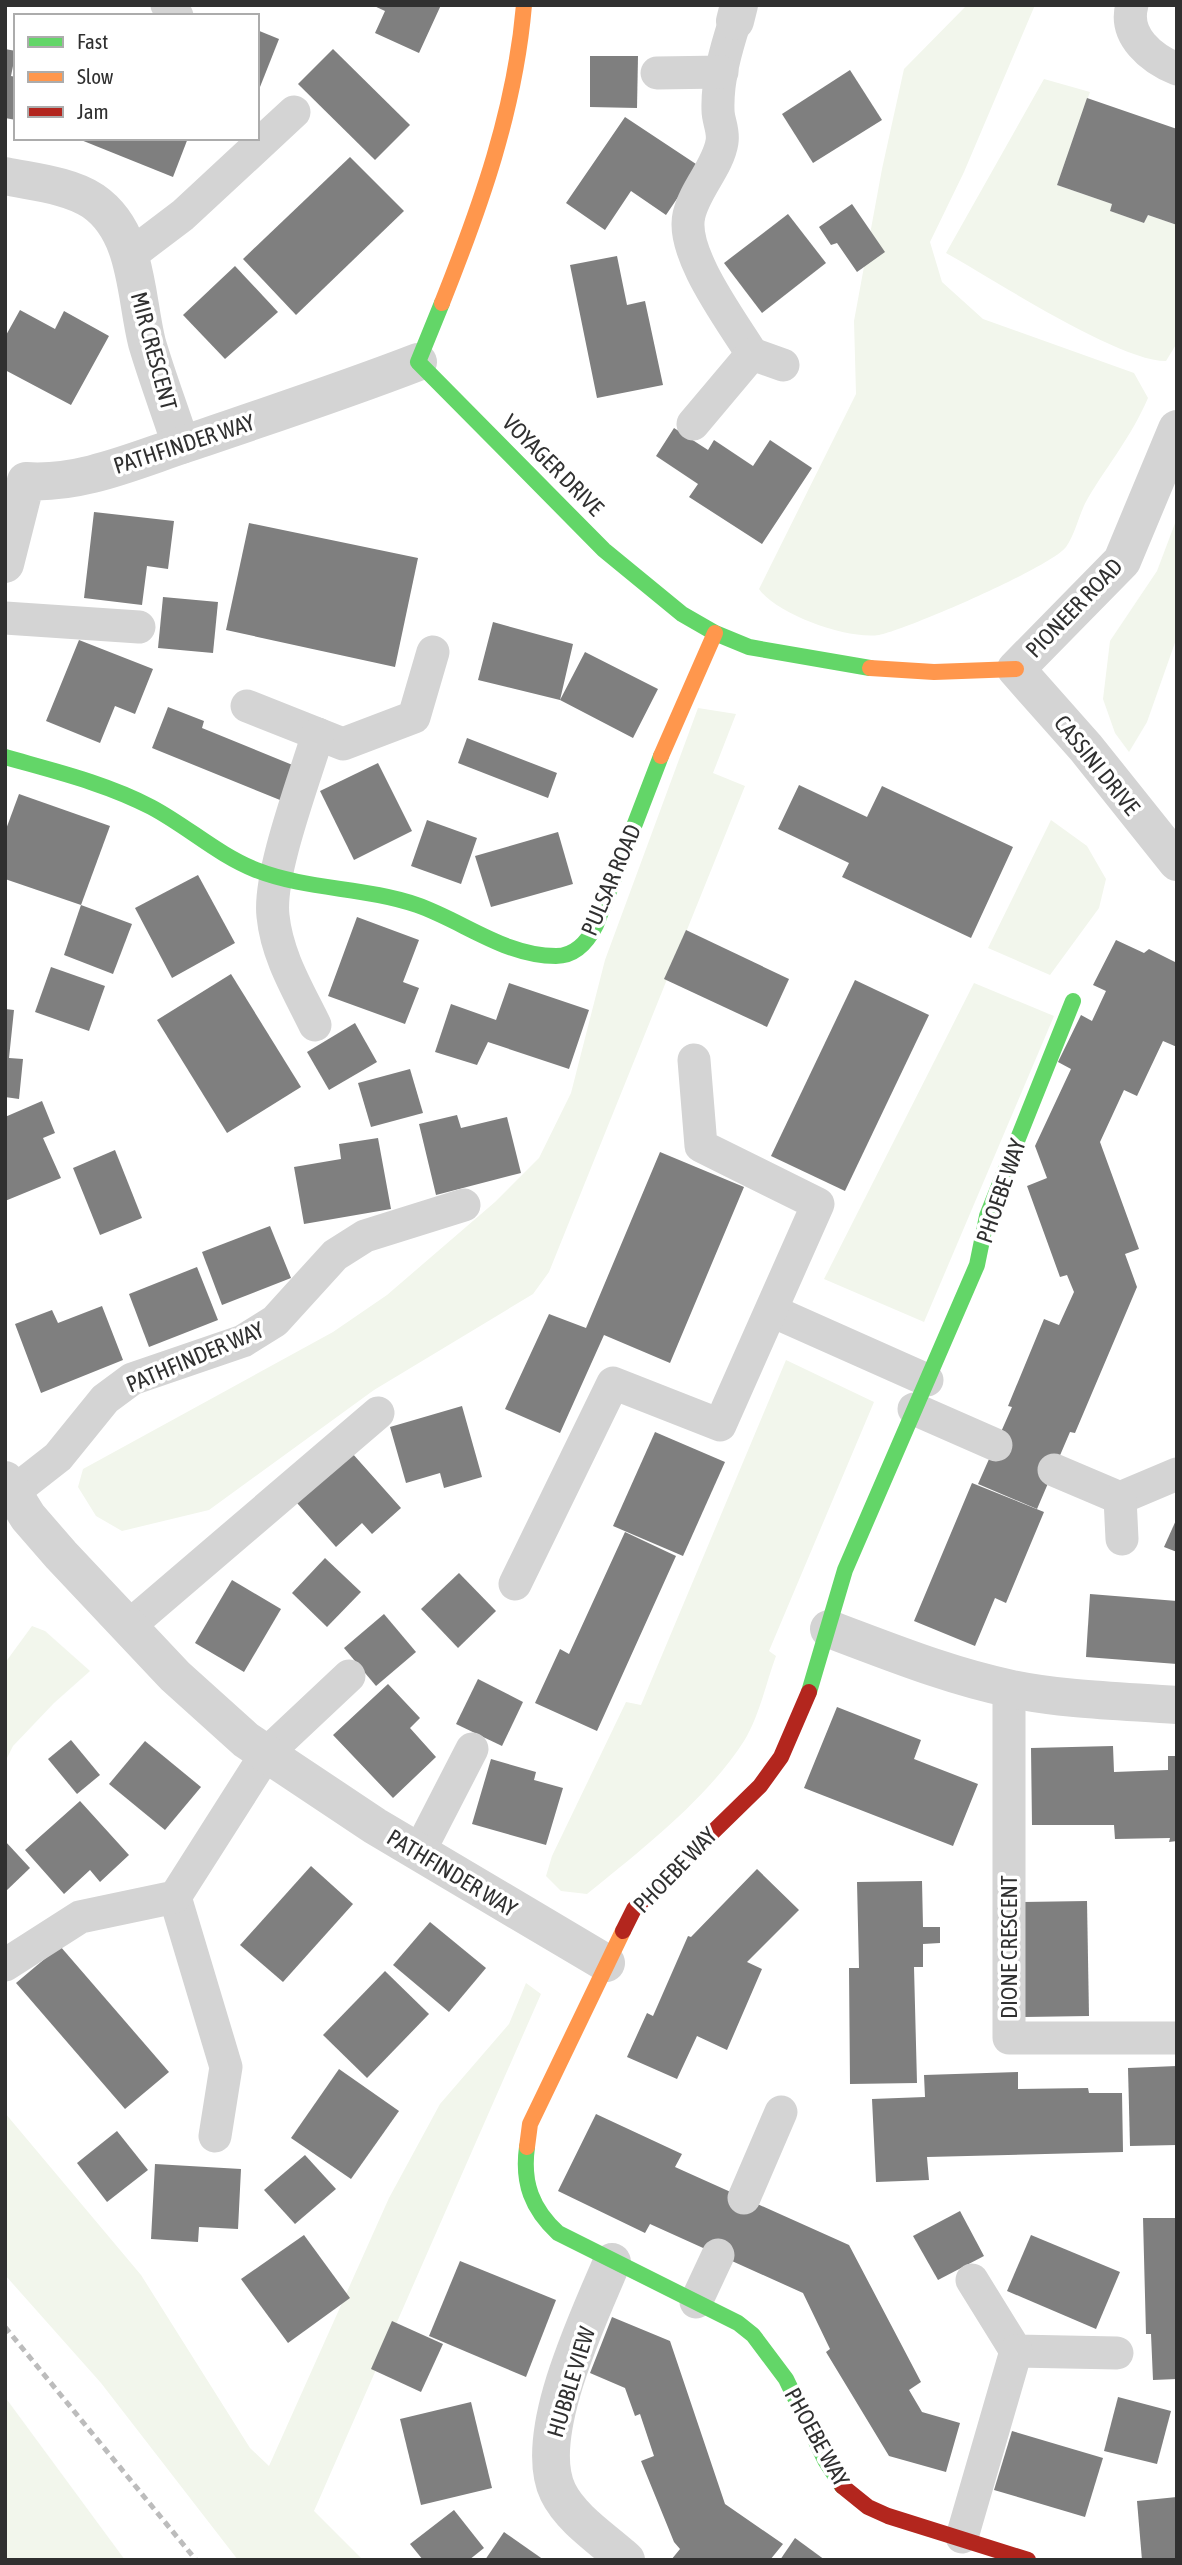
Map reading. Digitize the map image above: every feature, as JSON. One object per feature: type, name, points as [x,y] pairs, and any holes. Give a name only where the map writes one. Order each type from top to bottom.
[{"type":"street","points":[[418,362],[494,162],[508,111],[524,5]]},
{"type":"street","name":"MIR CRESCENT","points":[[5,176],[73,192],[91,200],[117,226],[129,256],[148,344],[181,445]]},
{"type":"street","name":"PATHFINDER WAY","points":[[5,564],[16,478],[66,480],[350,389],[418,362]]},
{"type":"street","name":"VOYAGER DRIVE","points":[[418,362],[604,550],[682,614],[715,633],[748,647],[880,668],[934,672],[1016,668]]},
{"type":"street","name":"PIONEER ROAD","points":[[1016,668],[1122,561],[1177,429]]},
{"type":"street","name":"PULSAR ROAD","points":[[5,757],[93,784],[149,806],[230,857],[276,877],[401,900],[505,944],[558,956],[577,949],[590,938],[659,760],[715,633]]},
{"type":"street","name":"CASSINI DRIVE","points":[[1016,668],[1086,747],[1177,862]]},
{"type":"street","name":"PHOEBE WAY","points":[[1028,2560],[958,2548],[911,2523],[869,2507],[850,2495],[825,2461],[776,2359],[765,2344],[738,2323],[570,2243],[547,2225],[529,2192],[525,2163],[530,2124],[634,1909],[770,1774],[815,1679],[845,1570],[977,1265],[987,1216],[1073,1001]]},
{"type":"street","name":"PATHFINDER WAY","points":[[9,1487],[61,1555],[214,1714],[266,1754],[419,1852],[606,1964]]},
{"type":"street","points":[[828,1629],[921,1663],[1009,1688],[1060,1696],[1177,1705]]},
{"type":"street","name":"HUBBLE VIEW","points":[[612,2262],[559,2403],[551,2456],[558,2491],[567,2506],[626,2560]]},
{"type":"lane","points":[[1132,5],[1131,26],[1143,47],[1160,62],[1177,69]]},
{"type":"lane","points":[[737,13],[722,72],[718,112],[722,144],[689,214],[687,229],[691,249],[752,354],[783,365]]},
{"type":"lane","points":[[657,73],[722,72]]},
{"type":"lane","points":[[129,256],[183,215],[293,112]]},
{"type":"lane","points":[[693,424],[752,354]]},
{"type":"lane","points":[[5,618],[139,627]]},
{"type":"lane","points":[[247,706],[343,744],[414,717],[433,652]]},
{"type":"lane","points":[[315,1025],[278,945],[272,913],[276,877],[318,734]]},
{"type":"lane","points":[[514,1584],[613,1383],[720,1425],[818,1204],[701,1146],[694,1060]]},
{"type":"lane","name":"PATHFINDER WAY","points":[[9,1487],[58,1457],[105,1399],[132,1379],[243,1341],[275,1321],[335,1255],[365,1236],[464,1205]]},
{"type":"lane","points":[[772,1311],[921,1394],[996,1445]]},
{"type":"lane","points":[[129,1626],[378,1413]]},
{"type":"lane","points":[[1054,1470],[1120,1498],[1177,1474]]},
{"type":"lane","points":[[1120,1498],[1122,1539]]},
{"type":"lane","points":[[5,1965],[80,1917],[175,1897],[266,1754],[349,1676]]},
{"type":"lane","name":"DIONE CRESCENT","points":[[1009,1688],[1009,2038],[1177,2038]]},
{"type":"lane","points":[[419,1852],[472,1749]]},
{"type":"lane","points":[[175,1897],[226,2067],[215,2136]]},
{"type":"lane","points":[[744,2198],[781,2112]]},
{"type":"lane","points":[[696,2302],[718,2255]]},
{"type":"lane","points":[[958,2548],[1016,2351],[972,2280]]},
{"type":"lane","points":[[1016,2351],[1117,2354]]},
{"type":"shaded area","points":[[967,5],[1035,5],[964,172],[930,242],[942,282],[983,319],[1134,373],[1148,398],[1127,438],[1088,498],[1066,547],[1055,556],[1008,582],[918,622],[879,635],[850,633],[796,616],[759,589],[856,394],[854,321],[882,169],[904,69]]},
{"type":"shaded area","points":[[1044,79],[1090,92],[1057,185],[1112,204],[1110,211],[1144,223],[1148,215],[1177,225],[1177,343],[1166,361],[1118,348],[1088,334],[946,253]]},
{"type":"shaded area","points":[[1177,518],[1177,637],[1147,722],[1129,752],[1115,733],[1103,699],[1110,641],[1157,571]]},
{"type":"shaded area","points":[[698,708],[736,714],[713,773],[745,786],[549,1272],[533,1294],[374,1390],[209,1510],[122,1531],[96,1516],[78,1487],[83,1469],[333,1332],[387,1295],[495,1202],[539,1158],[571,1093],[605,960]]},
{"type":"shaded area","points":[[1051,820],[1087,846],[1106,879],[1099,908],[1050,975],[988,948]]},
{"type":"shaded area","points":[[974,983],[1054,1016],[924,1322],[824,1279]]},
{"type":"shaded area","points":[[786,1360],[874,1402],[769,1651],[776,1656],[754,1721],[744,1741],[711,1783],[650,1842],[587,1894],[561,1891],[546,1876],[552,1856],[626,1702],[641,1705]]},
{"type":"shaded area","points":[[32,1626],[45,1631],[90,1671],[54,1703],[13,1746],[5,1762],[5,1663]]},
{"type":"shaded area","points":[[526,1983],[541,1994],[314,2511],[363,2560],[238,2560],[101,2383],[5,2275],[5,2113],[141,2275],[250,2448],[269,2466],[389,2198],[440,2104],[509,2024]]},
{"type":"shaded area","points":[[5,2397],[125,2560],[5,2560]]},
{"type":"building","points":[[372,5],[441,5],[419,53],[375,33],[385,11]]},
{"type":"building","points":[[259,31],[279,39],[259,87]]},
{"type":"building","points":[[5,49],[14,51],[11,76],[14,77],[14,120],[5,118]]},
{"type":"building","points":[[333,49],[410,125],[375,160],[298,84]]},
{"type":"building","points":[[590,56],[638,56],[637,108],[590,107]]},
{"type":"building","points":[[850,70],[882,120],[813,163],[782,114]]},
{"type":"building","points":[[1087,98],[1177,129],[1177,225],[1148,215],[1144,223],[1110,211],[1112,204],[1057,185]]},
{"type":"building","points":[[625,117],[699,166],[666,215],[631,191],[605,230],[566,203]]},
{"type":"building","points":[[81,140],[187,140],[173,177]]},
{"type":"building","points":[[350,157],[404,211],[296,315],[243,259]]},
{"type":"building","points":[[852,204],[885,252],[857,272],[837,243],[831,245],[819,227]]},
{"type":"building","points":[[788,214],[826,263],[762,313],[724,263]]},
{"type":"building","points":[[617,256],[627,305],[645,301],[663,385],[597,398],[570,265]]},
{"type":"building","points":[[235,266],[278,312],[225,359],[183,315]]},
{"type":"building","points":[[20,310],[55,329],[64,311],[109,336],[71,405],[5,370],[5,337]]},
{"type":"building","points":[[674,428],[708,450],[714,440],[753,466],[770,440],[812,468],[762,544],[689,497],[698,484],[656,456]]},
{"type":"building","points":[[94,512],[174,521],[168,569],[147,566],[142,605],[84,598]]},
{"type":"building","points":[[249,523],[418,558],[395,667],[226,630]]},
{"type":"building","points":[[163,597],[218,602],[213,653],[158,648]]},
{"type":"building","points":[[493,622],[573,644],[560,700],[478,680]]},
{"type":"building","points":[[79,640],[153,669],[135,714],[115,706],[100,743],[46,721]]},
{"type":"building","points":[[585,652],[658,689],[633,738],[560,700]]},
{"type":"building","points":[[168,707],[204,721],[202,728],[295,766],[280,800],[152,748]]},
{"type":"building","points":[[467,738],[557,773],[548,798],[458,763]]},
{"type":"building","points":[[378,763],[412,831],[354,860],[320,791]]},
{"type":"building","points":[[799,785],[867,817],[882,786],[1013,847],[971,938],[842,877],[849,863],[778,829]]},
{"type":"building","points":[[19,794],[110,826],[81,905],[5,879],[5,832]]},
{"type":"building","points":[[427,820],[477,838],[461,884],[411,866]]},
{"type":"building","points":[[558,832],[573,884],[491,907],[475,856]]},
{"type":"building","points":[[198,875],[235,943],[172,978],[135,908]]},
{"type":"building","points":[[81,905],[132,924],[113,974],[64,955]]},
{"type":"building","points":[[357,917],[419,940],[403,982],[419,988],[405,1024],[328,996]]},
{"type":"building","points":[[686,930],[789,979],[767,1027],[664,979]]},
{"type":"building","points":[[1116,940],[1144,953],[1149,949],[1175,962],[1177,1047],[1163,1041],[1137,1096],[1124,1090],[1100,1142],[1139,1249],[1125,1254],[1137,1287],[1075,1433],[1070,1432],[1037,1509],[978,1484],[1012,1407],[1008,1406],[1044,1319],[1059,1325],[1074,1292],[1067,1275],[1060,1277],[1027,1186],[1047,1178],[1035,1146],[1071,1069],[1058,1062],[1081,1015],[1092,1021],[1106,991],[1093,985]]},
{"type":"building","points":[[51,967],[105,986],[89,1031],[35,1012]]},
{"type":"building","points":[[231,974],[301,1087],[227,1133],[157,1020]]},
{"type":"building","points":[[855,980],[929,1015],[845,1191],[771,1156]]},
{"type":"building","points":[[509,983],[589,1010],[569,1069],[488,1042],[477,1065],[435,1052],[451,1004],[496,1020]]},
{"type":"building","points":[[5,1009],[14,1010],[9,1058],[23,1059],[19,1099],[5,1097]]},
{"type":"building","points":[[355,1023],[377,1062],[329,1090],[307,1052]]},
{"type":"building","points":[[410,1069],[423,1113],[371,1127],[358,1083]]},
{"type":"building","points":[[42,1101],[55,1133],[43,1138],[61,1178],[5,1201],[5,1117]]},
{"type":"building","points":[[457,1115],[461,1128],[507,1117],[521,1173],[436,1195],[419,1124]]},
{"type":"building","points":[[378,1138],[391,1209],[304,1224],[294,1167],[341,1159],[339,1144]]},
{"type":"building","points":[[115,1150],[142,1218],[100,1235],[73,1168]]},
{"type":"building","points":[[660,1152],[744,1187],[670,1363],[604,1335],[560,1433],[505,1409],[549,1314],[586,1328]]},
{"type":"building","points":[[270,1226],[291,1278],[222,1305],[202,1252]]},
{"type":"building","points":[[197,1267],[218,1320],[149,1347],[129,1294]]},
{"type":"building","points":[[102,1306],[123,1360],[41,1393],[15,1324],[52,1310],[58,1323]]},
{"type":"building","points":[[462,1406],[482,1477],[444,1488],[440,1473],[406,1483],[390,1427]]},
{"type":"building","points":[[655,1432],[725,1462],[683,1556],[613,1526]]},
{"type":"building","points":[[352,1453],[401,1508],[372,1534],[362,1523],[336,1547],[297,1503]]},
{"type":"building","points":[[972,1483],[1044,1512],[1006,1603],[995,1598],[975,1646],[914,1621]]},
{"type":"building","points":[[1177,1518],[1177,1552],[1164,1547]]},
{"type":"building","points":[[625,1532],[676,1556],[597,1731],[535,1703],[560,1649],[569,1654]]},
{"type":"building","points":[[325,1558],[361,1592],[327,1627],[292,1593]]},
{"type":"building","points":[[459,1573],[496,1611],[458,1648],[421,1609]]},
{"type":"building","points":[[232,1580],[281,1609],[244,1672],[195,1643]]},
{"type":"building","points":[[1090,1594],[1177,1601],[1177,1664],[1086,1657]]},
{"type":"building","points":[[384,1614],[416,1652],[376,1686],[344,1648]]},
{"type":"building","points":[[478,1679],[523,1702],[502,1746],[456,1724]]},
{"type":"building","points":[[388,1684],[420,1718],[410,1728],[436,1757],[393,1798],[333,1735]]},
{"type":"building","points":[[837,1707],[921,1740],[914,1759],[978,1784],[953,1846],[804,1788]]},
{"type":"building","points":[[71,1740],[100,1775],[77,1794],[48,1759]]},
{"type":"building","points":[[145,1741],[201,1787],[165,1830],[109,1784]]},
{"type":"building","points":[[1113,1746],[1114,1772],[1168,1770],[1168,1756],[1177,1756],[1177,1841],[1169,1842],[1170,1838],[1115,1839],[1114,1825],[1032,1825],[1031,1748]]},
{"type":"building","points":[[491,1759],[536,1772],[534,1780],[563,1788],[546,1845],[472,1824]]},
{"type":"building","points":[[80,1801],[129,1855],[100,1882],[90,1870],[64,1894],[25,1850]]},
{"type":"building","points":[[5,1841],[30,1868],[5,1892]]},
{"type":"building","points":[[311,1866],[353,1904],[283,1982],[240,1945]]},
{"type":"building","points":[[757,1869],[799,1910],[747,1962],[762,1969],[727,2050],[697,2036],[677,2079],[627,2057],[647,2013],[653,2016],[688,1936],[691,1937]]},
{"type":"building","points":[[922,1881],[923,1927],[940,1927],[940,1943],[923,1944],[923,1967],[914,1967],[917,2083],[850,2084],[849,1968],[859,1968],[857,1882]]},
{"type":"building","points":[[1087,1901],[1089,2016],[1025,2017],[1023,1902]]},
{"type":"building","points":[[430,1922],[486,1968],[449,2012],[393,1965]]},
{"type":"building","points":[[60,1946],[169,2072],[125,2109],[16,1983]]},
{"type":"building","points":[[385,1971],[429,2014],[367,2078],[323,2035]]},
{"type":"building","points":[[1177,2066],[1177,2145],[1130,2146],[1128,2068]]},
{"type":"building","points":[[339,2069],[399,2111],[351,2179],[291,2138]]},
{"type":"building","points":[[1018,2072],[1018,2089],[1088,2088],[1089,2093],[1122,2093],[1123,2152],[927,2157],[929,2180],[876,2182],[872,2099],[925,2097],[924,2075]]},
{"type":"building","points":[[596,2114],[682,2154],[675,2167],[849,2245],[921,2382],[909,2390],[922,2412],[960,2423],[946,2472],[889,2456],[826,2352],[830,2349],[803,2293],[650,2224],[645,2233],[558,2191]]},
{"type":"building","points":[[117,2131],[148,2170],[107,2202],[77,2163]]},
{"type":"building","points":[[305,2155],[336,2189],[295,2224],[264,2190]]},
{"type":"building","points":[[155,2164],[241,2169],[238,2229],[199,2227],[198,2242],[151,2239]]},
{"type":"building","points":[[960,2211],[984,2256],[938,2280],[913,2236]]},
{"type":"building","points":[[1143,2218],[1177,2218],[1177,2379],[1153,2380],[1151,2334],[1146,2334]]},
{"type":"building","points":[[304,2235],[350,2298],[288,2343],[241,2279]]},
{"type":"building","points":[[1031,2235],[1120,2272],[1096,2329],[1007,2291]]},
{"type":"building","points":[[460,2261],[556,2300],[526,2377],[429,2336]]},
{"type":"building","points":[[612,2317],[670,2341],[725,2504],[783,2544],[770,2560],[671,2560],[680,2549],[674,2542],[641,2461],[654,2456],[640,2414],[635,2416],[625,2388],[590,2373]]},
{"type":"building","points":[[392,2321],[443,2344],[421,2392],[371,2369]]},
{"type":"building","points":[[1118,2397],[1171,2411],[1157,2464],[1104,2451]]},
{"type":"building","points":[[471,2402],[492,2488],[421,2505],[400,2419]]},
{"type":"building","points":[[1012,2431],[1103,2458],[1085,2517],[994,2490]]},
{"type":"building","points":[[1177,2497],[1177,2558],[1142,2560],[1137,2501]]},
{"type":"building","points":[[454,2510],[484,2548],[469,2560],[423,2560],[410,2544]]},
{"type":"building","points":[[504,2532],[544,2560],[485,2560]]},
{"type":"building","points":[[795,2538],[825,2560],[780,2560]]},
{"type":"railway","points":[[5,2327],[196,2560]]},
{"type":"traffic: fast","points":[[442,303],[418,362],[604,550],[682,614],[715,633],[749,647],[870,668]]},
{"type":"traffic: fast","points":[[5,757],[116,791],[151,807],[242,864],[275,877],[397,899],[434,912],[502,944],[519,950],[556,956],[575,950],[589,937],[596,925],[661,756]]},
{"type":"traffic: fast","points":[[809,1692],[845,1570],[977,1265],[987,1216],[1073,1001]]},
{"type":"traffic: fast","points":[[527,2147],[526,2172],[531,2194],[541,2214],[558,2233],[738,2323],[753,2335],[786,2379],[825,2460],[842,2486]]},
{"type":"traffic: slow","points":[[442,303],[494,157],[513,82],[524,5]]},
{"type":"traffic: slow","points":[[661,756],[715,633]]},
{"type":"traffic: slow","points":[[870,668],[934,672],[1016,669]]},
{"type":"traffic: slow","points":[[527,2147],[530,2124],[623,1931]]},
{"type":"traffic: jam","points":[[623,1931],[634,1909],[760,1786],[781,1757],[809,1692]]},
{"type":"traffic: jam","points":[[842,2486],[868,2507],[888,2516],[1028,2560]]}]
